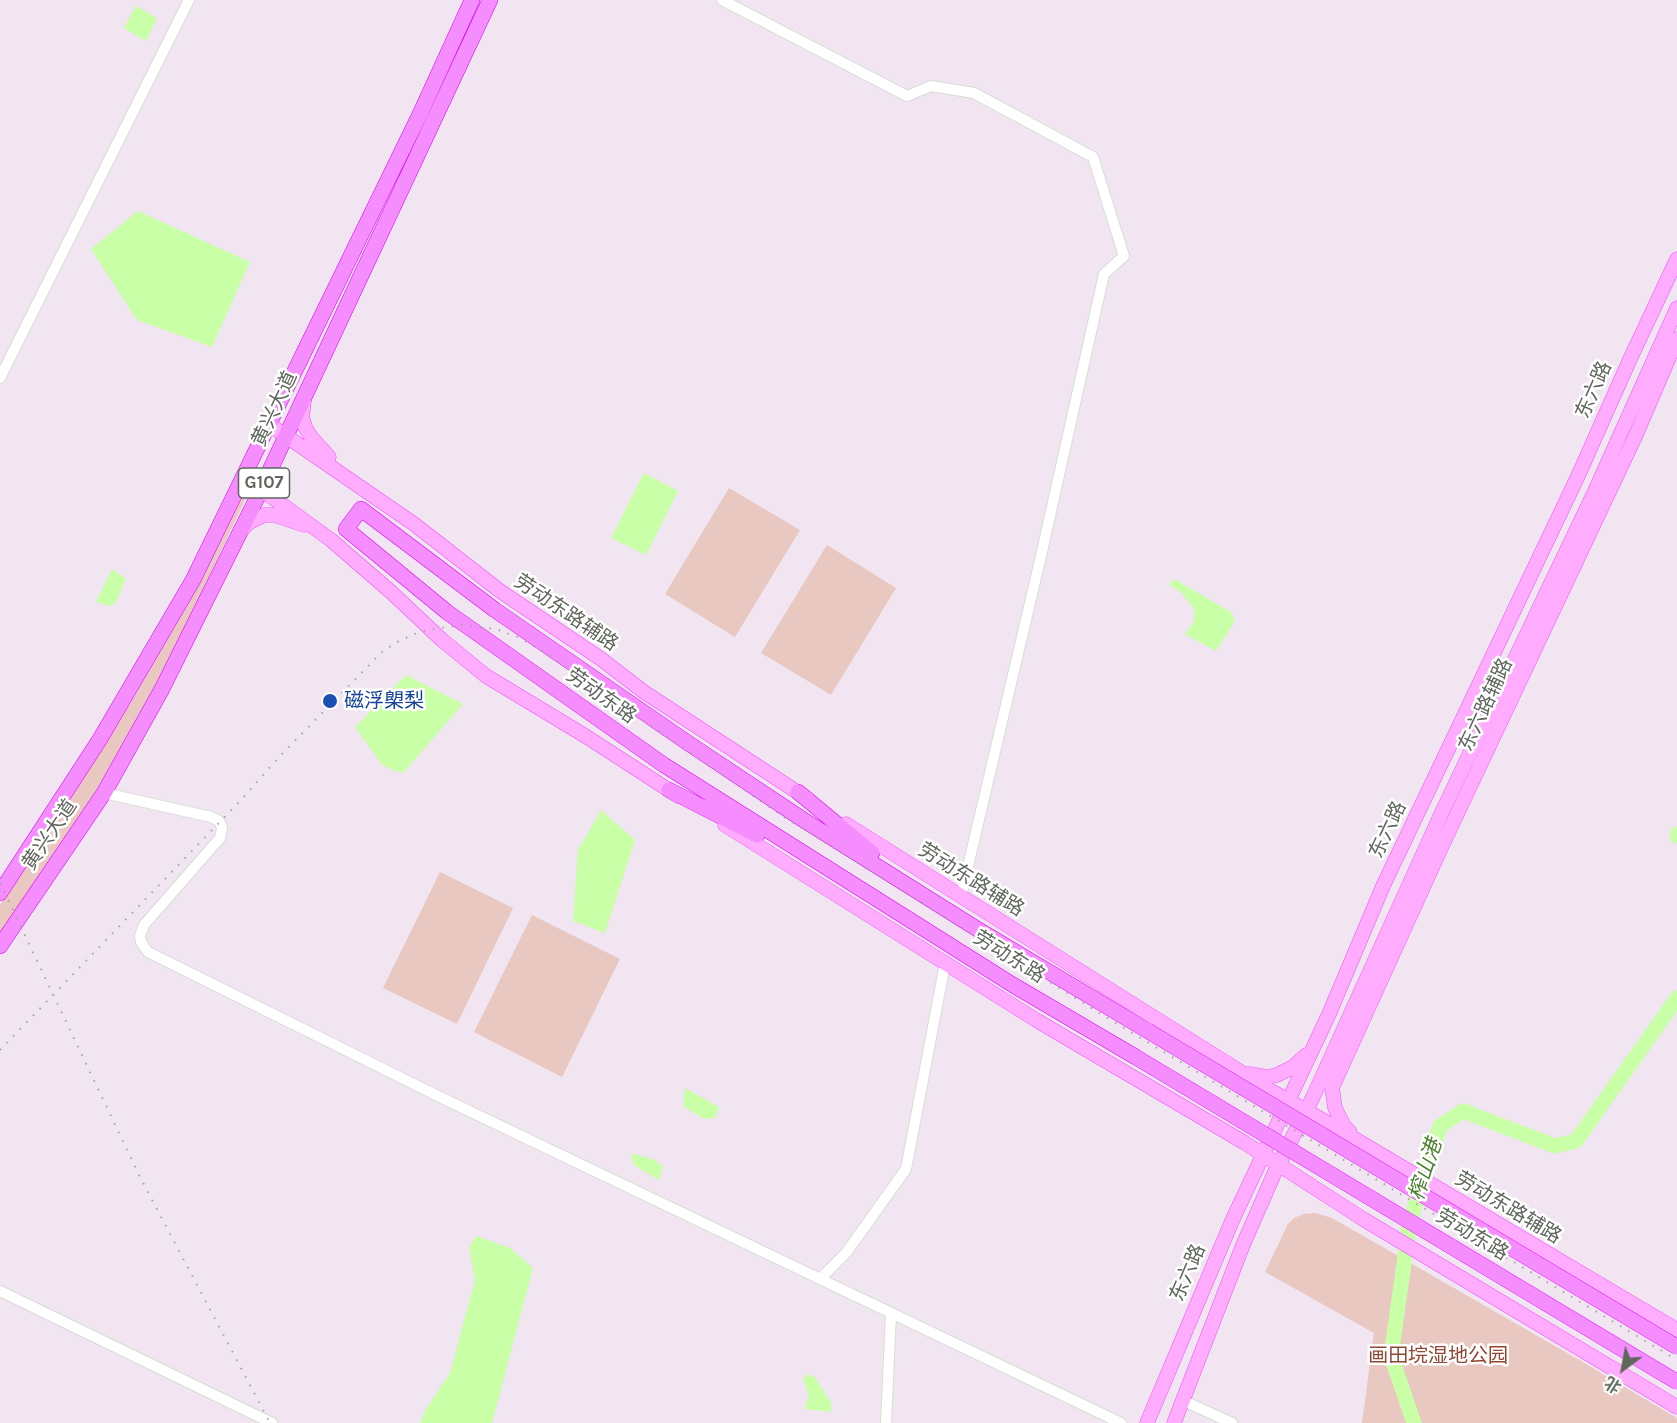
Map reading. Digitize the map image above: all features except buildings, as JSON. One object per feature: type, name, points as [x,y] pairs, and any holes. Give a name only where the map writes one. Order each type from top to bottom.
[{"type":"highway","name":"黄兴大道","points":[[0,893],[100,739],[193,580],[420,114],[472,0]]},
{"type":"highway","name":"黄兴大道","points":[[0,946],[104,794],[162,689],[261,489],[490,0]]},
{"type":"highway","name":"劳动东路","points":[[1677,1347],[974,927],[802,819],[678,737],[495,610],[361,509],[346,529],[447,612],[610,729],[681,776],[1013,985],[1677,1382]]},
{"type":"highway","points":[[669,790],[889,907]]},
{"type":"highway","points":[[798,792],[867,850],[974,927]]},
{"type":"main road","name":"东六路","points":[[1147,1423],[1209,1272],[1315,1044],[1383,886],[1578,476],[1677,259]]},
{"type":"main road","name":"东六路","points":[[1174,1423],[1243,1245],[1279,1164],[1333,1053],[1442,812],[1594,493],[1677,308]]},
{"type":"main road","name":"东六路辅路","points":[[1332,1088],[1436,859],[1635,437],[1677,339]]},
{"type":"main road","points":[[305,394],[302,417],[305,427],[322,452],[391,508]]},
{"type":"main road","name":"劳动东路辅路","points":[[270,425],[391,508],[500,591],[601,659],[652,698],[961,897],[1288,1101],[1677,1330]]},
{"type":"main road","points":[[244,477],[331,540],[391,591],[442,640],[486,676],[587,737],[1036,1020],[1279,1164],[1363,1219],[1677,1407]]},
{"type":"main road","points":[[241,531],[255,518],[274,515],[311,528],[331,540]]},
{"type":"main road","points":[[1520,646],[1543,631]]},
{"type":"main road","points":[[1236,1069],[1258,1076],[1277,1076],[1285,1073],[1301,1060],[1315,1044]]},
{"type":"main road","points":[[1333,1053],[1330,1068],[1335,1108],[1344,1126],[1362,1143]]},
{"type":"street","points":[[0,378],[189,0]]},
{"type":"street","points":[[722,0],[907,96],[931,87],[974,93],[1093,157],[1124,256],[1104,274],[961,897]]},
{"type":"street","points":[[104,794],[211,817],[221,825],[220,838],[144,925],[140,936],[148,951],[450,1102],[1121,1423]]},
{"type":"street","points":[[820,1279],[846,1252],[906,1169],[945,964]]},
{"type":"street","points":[[0,1291],[272,1423]]},
{"type":"street","points":[[886,1423],[891,1313]]},
{"type":"street","points":[[1184,1401],[1232,1423]]},
{"type":"green space","points":[[250,482],[253,483],[168,664],[107,774],[0,934],[0,905],[136,694]]},
{"type":"green space","points":[[729,488],[800,530],[735,637],[665,594]]},
{"type":"green space","points":[[827,545],[896,588],[831,695],[761,653]]},
{"type":"green space","points":[[440,872],[513,908],[457,1024],[383,988]]},
{"type":"green space","points":[[532,915],[620,959],[562,1077],[474,1032]]},
{"type":"green space","name":"画田垸湿地公园","points":[[1315,1213],[1332,1218],[1581,1361],[1677,1418],[1677,1423],[1362,1423],[1374,1333],[1265,1272],[1288,1224],[1294,1218]]},
{"type":"shaded area","points":[[136,6],[157,18],[146,41],[124,28]]},
{"type":"shaded area","points":[[138,211],[250,262],[212,347],[137,320],[91,249]]},
{"type":"shaded area","points":[[644,473],[678,491],[646,555],[611,538]]},
{"type":"shaded area","points":[[112,569],[126,579],[116,602],[110,606],[96,602]]},
{"type":"shaded area","points":[[1174,579],[1231,612],[1235,621],[1216,651],[1185,634],[1194,621],[1194,609],[1181,592],[1169,585]]},
{"type":"shaded area","points":[[406,675],[463,704],[404,772],[398,772],[382,765],[355,727]]},
{"type":"shaded area","points":[[601,810],[635,840],[605,933],[573,921],[578,850]]},
{"type":"shaded area","points":[[685,1088],[719,1107],[715,1118],[704,1119],[683,1106]]},
{"type":"shaded area","points":[[631,1155],[652,1159],[663,1166],[659,1180],[634,1165]]},
{"type":"shaded area","points":[[476,1236],[510,1248],[533,1268],[492,1423],[420,1423],[426,1409],[450,1373],[475,1280],[469,1248]]},
{"type":"shaded area","points":[[808,1374],[815,1377],[831,1403],[831,1412],[804,1409],[809,1395],[803,1379]]},
{"type":"waterway","name":"榨山港","points":[[1414,1423],[1391,1356],[1410,1221],[1440,1126],[1463,1111],[1555,1146],[1576,1141],[1677,998]]},
{"type":"railway","points":[[0,1050],[382,652],[417,633],[438,628],[463,625],[496,629],[520,638],[541,650],[784,817],[1114,1022],[1677,1360]]},
{"type":"railway","points":[[0,883],[140,1177],[270,1423]]},
{"type":"place","name":"磁浮㮾梨","points":[[330,701]]}]
